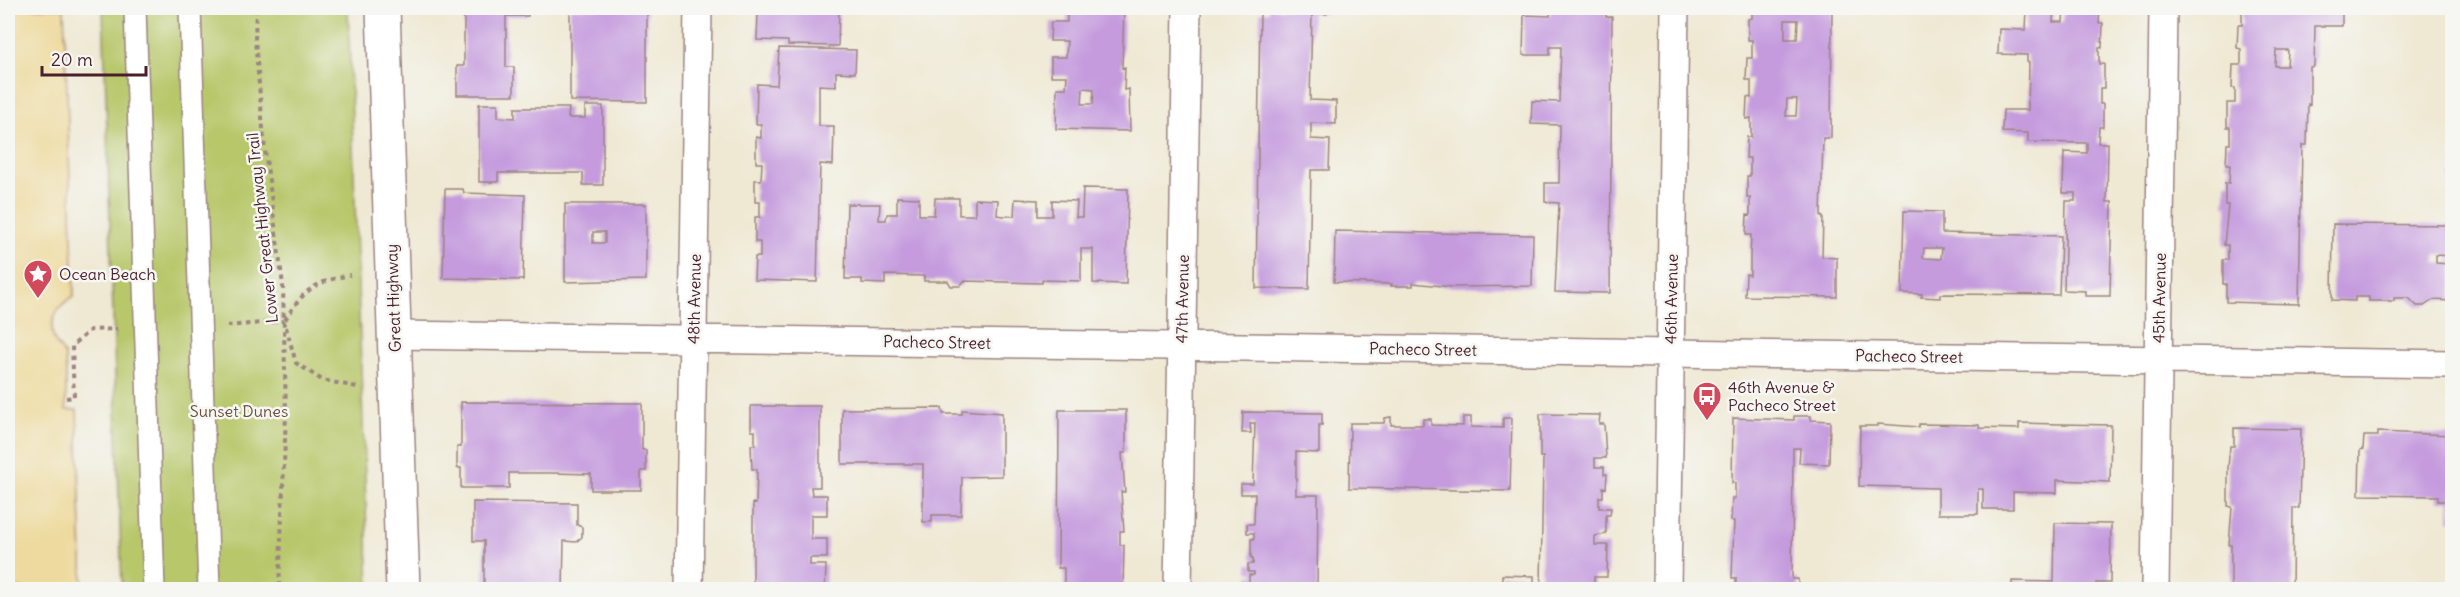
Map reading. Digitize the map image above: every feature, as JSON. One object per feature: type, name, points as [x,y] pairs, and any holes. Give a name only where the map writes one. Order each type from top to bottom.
[{"type":"street","points":[[135,8],[154,590]]},
{"type":"street","points":[[190,8],[209,590]]},
{"type":"street","name":"Great Highway","points":[[383,8],[403,590]]},
{"type":"street","name":"48th Avenue","points":[[689,590],[698,8]]},
{"type":"street","name":"47th Avenue","points":[[1178,590],[1186,8]]},
{"type":"street","name":"46th Avenue","points":[[1667,590],[1675,8]]},
{"type":"street","name":"45th Avenue","points":[[2155,590],[2163,8]]},
{"type":"street","name":"Pacheco Street","points":[[394,334],[2452,364]]},
{"type":"path","name":"Lower Great Highway Trail","points":[[256,8],[255,40],[263,129],[283,285],[285,321],[286,414],[279,590]]},
{"type":"path","points":[[350,274],[322,281],[298,299],[285,321],[296,363],[322,380],[357,387]]},
{"type":"path","points":[[66,398],[74,397],[72,346],[90,330]]},
{"type":"green space","name":"Sunset Dunes","points":[[103,8],[348,8],[369,589],[122,589]]},
{"type":"sand","name":"Ocean Beach","points":[[8,8],[64,8],[74,297],[58,310],[52,329],[56,343],[65,356],[66,410],[77,410],[83,589],[8,589]]},
{"type":"building","points":[[457,8],[528,8],[528,16],[506,16],[506,67],[514,67],[514,95],[457,95],[457,66],[464,66],[464,15],[457,15]]},
{"type":"building","points":[[570,8],[647,8],[647,102],[570,101]]},
{"type":"building","points":[[788,8],[839,8],[838,46],[788,45],[788,41],[757,40],[758,11],[788,11]]},
{"type":"building","points":[[1067,8],[1124,8],[1122,68],[1125,67],[1124,90],[1129,89],[1130,131],[1056,129],[1057,88],[1066,88],[1067,76],[1051,76],[1051,57],[1066,57],[1067,41],[1050,41],[1051,22],[1067,22]],"holes":[[[1083,88],[1094,89],[1093,104],[1082,104]]]},
{"type":"building","points":[[1269,8],[1328,8],[1327,14],[1312,13],[1310,100],[1336,101],[1336,124],[1311,123],[1311,139],[1330,140],[1329,170],[1311,170],[1309,289],[1256,288],[1260,12],[1269,12]]},
{"type":"building","points":[[1551,8],[1606,8],[1606,17],[1612,17],[1610,293],[1555,292],[1559,203],[1545,202],[1545,183],[1559,183],[1560,125],[1531,124],[1532,101],[1559,102],[1561,47],[1550,47],[1550,55],[1523,55],[1524,15],[1550,16]]},
{"type":"building","points":[[1752,8],[1832,8],[1831,138],[1823,138],[1821,217],[1823,217],[1822,257],[1837,258],[1837,297],[1745,296],[1746,274],[1750,275],[1751,235],[1746,235],[1747,215],[1750,216],[1747,176],[1750,176],[1750,158],[1746,158],[1747,137],[1751,137],[1751,118],[1746,119],[1747,97],[1751,98],[1751,80],[1746,80],[1747,58],[1752,58],[1752,40],[1748,40],[1748,19],[1752,18]],"holes":[[[1785,20],[1798,20],[1797,39],[1785,39]],[[1787,99],[1797,99],[1796,116],[1786,116]]]},
{"type":"building","points":[[2027,8],[2054,8],[2053,22],[2063,22],[2064,8],[2100,8],[2099,23],[2103,23],[2099,64],[2104,64],[2104,88],[2100,88],[2103,127],[2099,127],[2098,143],[2108,143],[2107,202],[2112,202],[2110,296],[2085,296],[2085,291],[2064,290],[2066,201],[2075,201],[2075,193],[2063,193],[2064,152],[2087,153],[2087,143],[2028,142],[2028,133],[2002,132],[2003,110],[2028,110],[2029,63],[2027,55],[1998,54],[1999,29],[2026,30]]},
{"type":"building","points":[[2242,8],[2342,8],[2342,26],[2315,26],[2314,66],[2310,67],[2307,145],[2302,145],[2299,304],[2226,302],[2226,284],[2223,284],[2223,260],[2228,260],[2228,245],[2224,245],[2228,205],[2225,205],[2225,183],[2229,183],[2230,165],[2226,165],[2227,144],[2230,144],[2227,103],[2235,103],[2235,88],[2232,88],[2233,65],[2241,65],[2241,49],[2237,48],[2238,25],[2242,25]],"holes":[[[2276,50],[2288,50],[2287,66],[2275,66]]]},
{"type":"building","points":[[779,48],[856,50],[855,73],[836,72],[836,86],[819,85],[819,126],[834,126],[833,165],[820,164],[817,282],[754,280],[755,257],[760,257],[760,242],[755,242],[755,217],[760,217],[760,202],[755,202],[755,180],[761,180],[762,163],[756,163],[756,137],[761,138],[761,124],[756,124],[757,84],[777,85]]},
{"type":"building","points":[[479,104],[498,104],[498,117],[515,118],[515,108],[569,108],[568,118],[585,118],[585,106],[603,106],[603,185],[583,185],[583,173],[498,173],[498,182],[479,182]]},
{"type":"building","points":[[2450,174],[2452,174],[2452,301],[2433,300],[2424,306],[2417,306],[2409,298],[2394,298],[2394,301],[2369,301],[2369,297],[2355,297],[2355,301],[2332,300],[2333,224],[2450,225]],"holes":[[[2436,255],[2449,256],[2449,264],[2436,263]]]},
{"type":"building","points":[[1083,188],[1128,189],[1126,284],[1093,283],[1093,249],[1081,249],[1081,281],[1042,280],[1042,283],[964,281],[960,286],[951,286],[948,281],[924,281],[924,276],[885,275],[885,284],[862,283],[862,279],[845,279],[847,204],[880,204],[879,220],[886,220],[887,214],[897,214],[897,197],[919,198],[919,215],[934,215],[935,198],[959,198],[959,215],[975,215],[975,199],[998,200],[997,215],[1004,216],[1014,216],[1015,199],[1038,200],[1038,216],[1052,216],[1052,200],[1077,201],[1076,217],[1082,217]]},
{"type":"building","points":[[445,189],[463,189],[464,193],[525,195],[523,280],[443,278]]},
{"type":"building","points":[[565,204],[646,204],[646,280],[565,282]],"holes":[[[593,232],[605,232],[605,243],[593,243]]]},
{"type":"building","points":[[1904,211],[1942,212],[1942,233],[2061,236],[2059,295],[1940,294],[1940,298],[1902,293]],"holes":[[[1924,248],[1942,248],[1941,259],[1923,258]]]},
{"type":"building","points":[[1335,231],[1533,235],[1532,286],[1452,287],[1413,283],[1413,286],[1391,286],[1392,284],[1334,282]]},
{"type":"building","points":[[461,402],[642,403],[642,450],[646,450],[646,471],[641,471],[641,490],[591,490],[591,474],[551,473],[509,473],[509,488],[461,488],[461,468],[457,468],[457,447],[461,447]]},
{"type":"building","points":[[751,406],[820,406],[820,487],[811,487],[812,495],[827,495],[827,515],[811,515],[811,539],[827,539],[827,558],[810,558],[810,565],[826,565],[825,590],[753,590],[753,503],[756,504],[757,469],[752,469],[751,445],[755,445],[755,431],[751,431]]},
{"type":"building","points":[[942,408],[943,414],[962,414],[962,410],[1002,413],[1002,476],[962,477],[961,515],[932,515],[932,522],[923,522],[923,464],[842,464],[842,409]]},
{"type":"building","points":[[1059,410],[1126,410],[1126,453],[1122,453],[1125,492],[1121,492],[1124,531],[1120,531],[1120,545],[1124,545],[1123,590],[1064,590],[1064,568],[1058,568]]},
{"type":"building","points":[[1243,412],[1322,413],[1322,425],[1319,425],[1319,453],[1296,452],[1296,495],[1318,495],[1317,590],[1249,590],[1249,575],[1254,575],[1254,572],[1248,572],[1248,564],[1253,564],[1251,539],[1254,539],[1254,533],[1247,533],[1247,524],[1254,524],[1255,494],[1241,494],[1241,484],[1253,484],[1255,423],[1250,423],[1251,433],[1242,433]]},
{"type":"building","points":[[1540,414],[1600,415],[1599,424],[1604,424],[1606,458],[1595,458],[1595,467],[1604,467],[1604,474],[1607,474],[1603,497],[1599,497],[1599,508],[1611,508],[1610,515],[1606,515],[1606,534],[1595,536],[1595,545],[1608,545],[1607,577],[1594,577],[1594,586],[1607,587],[1607,590],[1541,590],[1543,457],[1540,457]]},
{"type":"building","points":[[1794,416],[1811,416],[1811,420],[1830,421],[1829,464],[1799,463],[1800,448],[1793,448],[1792,579],[1798,579],[1798,590],[1736,590],[1736,578],[1732,578],[1734,521],[1731,521],[1732,498],[1735,498],[1735,483],[1732,483],[1733,418],[1794,420]]},
{"type":"building","points":[[1391,417],[1391,425],[1423,425],[1423,419],[1431,419],[1431,425],[1463,426],[1463,417],[1471,417],[1471,427],[1503,428],[1503,418],[1512,418],[1510,491],[1349,488],[1350,423],[1384,423],[1385,418]]},
{"type":"building","points":[[2019,423],[2111,425],[2110,482],[2057,480],[2057,493],[2013,492],[2013,509],[1983,509],[1983,489],[1978,489],[1978,514],[1938,514],[1938,488],[1859,486],[1860,426],[1878,426],[1878,424],[1919,427],[1919,424],[1979,425],[1979,428],[2019,429]]},
{"type":"building","points":[[2234,428],[2301,429],[2299,508],[2293,508],[2292,590],[2231,590],[2231,545],[2229,545],[2232,507],[2228,506],[2228,467],[2230,446],[2234,446]]},
{"type":"building","points":[[2378,432],[2452,435],[2452,521],[2449,521],[2450,501],[2438,501],[2438,496],[2359,495],[2360,450],[2363,449],[2364,436],[2378,436]]},
{"type":"building","points":[[473,502],[577,503],[577,525],[582,527],[582,537],[576,542],[564,541],[563,590],[484,590],[484,541],[473,541]]},
{"type":"building","points":[[2055,523],[2111,524],[2110,583],[2096,583],[2096,590],[2012,590],[2012,581],[2054,582]]},
{"type":"building","points":[[1502,575],[1534,576],[1534,590],[1502,590]]},
{"type":"place","name":"Ocean Beach","points":[[38,300]]},
{"type":"place","name":"46th Avenue & Pacheco Street","points":[[1707,422]]}]
